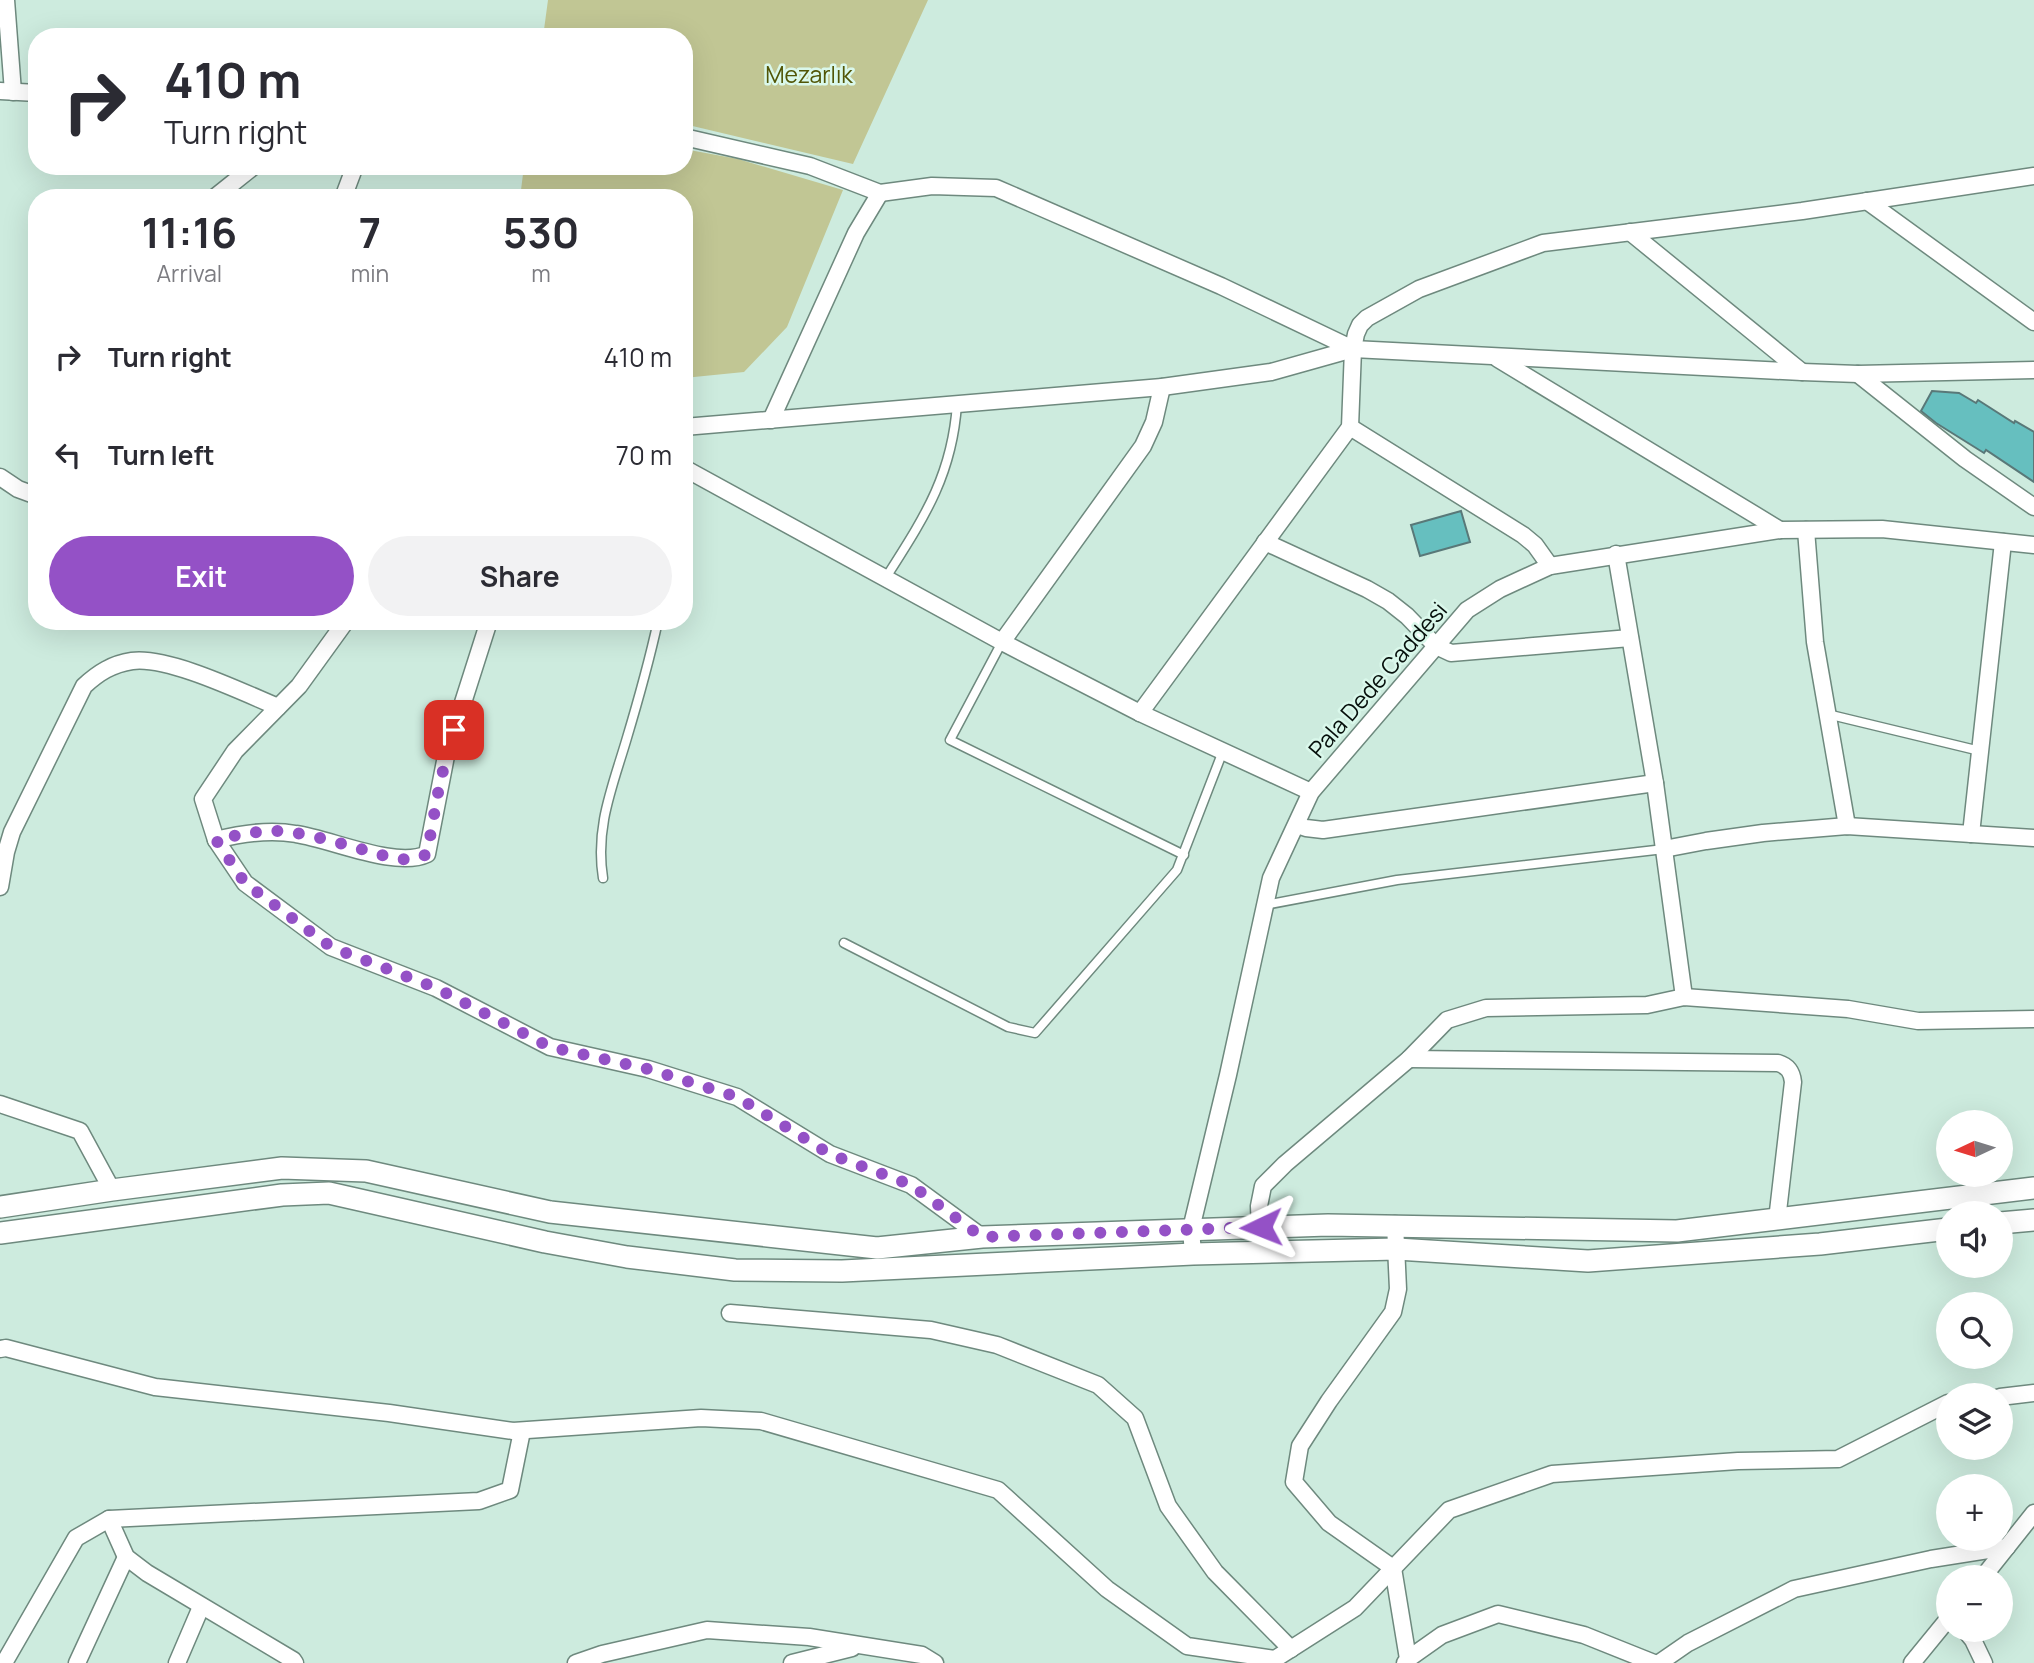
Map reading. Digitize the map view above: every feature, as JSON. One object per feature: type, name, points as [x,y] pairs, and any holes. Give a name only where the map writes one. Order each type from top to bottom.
[{"type":"street","points":[[6,0],[6,92],[28,93]]},
{"type":"street","points":[[693,139],[810,166],[880,193],[932,186],[996,188],[1221,286],[1353,349]]},
{"type":"street","points":[[225,189],[243,175]]},
{"type":"street","points":[[1140,713],[1350,427],[1353,349],[1360,325],[1367,318],[1419,289],[1543,243],[2034,177]]},
{"type":"street","points":[[771,420],[851,243],[880,193]]},
{"type":"street","points":[[1867,201],[2034,322]]},
{"type":"street","points":[[1630,232],[1802,372]]},
{"type":"street","points":[[693,426],[1162,387],[1272,372],[1353,349],[1858,374],[2034,370]]},
{"type":"street","points":[[1495,358],[1780,530]]},
{"type":"street","points":[[1858,374],[1965,459],[2034,507]]},
{"type":"street","points":[[1002,642],[1143,446],[1154,422],[1162,387]]},
{"type":"street","points":[[1350,427],[1523,535],[1535,545],[1550,566]]},
{"type":"street","points":[[693,472],[1002,642],[1140,713],[1311,792]]},
{"type":"street","points":[[0,477],[28,493]]},
{"type":"street","name":"Pala Dede Caddesi","points":[[1192,1254],[1191,1229],[1271,878],[1311,792],[1467,610],[1500,589],[1550,566],[1780,530],[1882,529],[2034,545]]},
{"type":"street","points":[[1806,530],[1811,599],[1827,714],[1847,826]]},
{"type":"street","points":[[1265,541],[1388,601],[1407,615],[1445,652],[1457,654],[1630,638]]},
{"type":"street","points":[[1971,834],[2003,542]]},
{"type":"street","points":[[1616,554],[1655,783],[1684,997]]},
{"type":"street","points":[[339,630],[299,686],[235,751],[203,799],[216,840],[245,883],[331,947],[436,988],[550,1047],[648,1069],[737,1097],[830,1154],[911,1185],[982,1237]]},
{"type":"street","points":[[216,840],[255,832],[277,831],[397,859],[415,859],[427,854],[446,756],[486,630]]},
{"type":"street","points":[[0,887],[6,852],[21,813],[84,687],[97,675],[113,666],[133,661],[153,662],[206,677],[278,707]]},
{"type":"street","points":[[1297,825],[1323,830],[1655,783]]},
{"type":"street","points":[[1664,849],[1763,833],[1847,826],[2034,838]]},
{"type":"street","points":[[1261,1252],[1259,1206],[1264,1186],[1285,1164],[1409,1059],[1447,1020],[1486,1008],[1647,1005],[1684,997],[1848,1009],[1918,1021],[2034,1019]]},
{"type":"street","points":[[1409,1059],[1783,1065],[1791,1072],[1793,1083],[1777,1220]]},
{"type":"street","points":[[0,1104],[80,1131],[112,1189]]},
{"type":"street","points":[[0,1208],[112,1189],[282,1168],[366,1171],[550,1212],[877,1248],[982,1237],[1395,1224],[1677,1231],[2034,1188]]},
{"type":"street","points":[[0,1233],[282,1195],[329,1193],[545,1242],[628,1257],[735,1270],[842,1271],[1192,1254],[1396,1249],[1588,1261],[1820,1244],[1936,1230]]},
{"type":"street","points":[[2013,1222],[2034,1220]]},
{"type":"street","points":[[1395,1224],[1398,1289],[1393,1312],[1300,1446],[1294,1482],[1329,1523],[1393,1568],[1406,1661],[1442,1635],[1498,1614],[1584,1635],[1654,1663]]},
{"type":"street","points":[[730,1313],[931,1330],[997,1345],[1098,1385],[1135,1418],[1168,1506],[1215,1572],[1291,1649]]},
{"type":"street","points":[[0,1349],[6,1348],[155,1387],[389,1413],[513,1431],[701,1418],[761,1421],[998,1490],[1107,1589],[1187,1646],[1275,1659],[1355,1608],[1449,1510],[1552,1474],[1738,1461],[1838,1459],[1936,1409]]},
{"type":"street","points":[[2013,1395],[2034,1393]]},
{"type":"street","points":[[4,1663],[76,1538],[109,1519],[479,1501],[510,1490],[522,1431]]},
{"type":"street","points":[[2013,1540],[2034,1513]]},
{"type":"street","points":[[109,1519],[126,1557],[147,1573],[295,1663]]},
{"type":"street","points":[[1659,1663],[1688,1643],[1794,1589],[1931,1559],[1986,1551]]},
{"type":"street","points":[[1993,1565],[2005,1551]]},
{"type":"street","points":[[77,1663],[126,1557]]},
{"type":"street","points":[[177,1663],[201,1606]]},
{"type":"street","points":[[576,1663],[602,1654],[707,1630],[809,1637],[862,1646],[893,1657],[922,1655],[934,1663]]},
{"type":"street","points":[[1912,1663],[1936,1634]]},
{"type":"street","points":[[1974,1642],[1984,1663]]},
{"type":"street","points":[[792,1663],[862,1646]]},
{"type":"lane","points":[[886,579],[935,496],[951,450],[957,404]]},
{"type":"lane","points":[[603,878],[600,855],[602,821],[647,670],[656,630]]},
{"type":"lane","points":[[1002,642],[950,740],[1184,855]]},
{"type":"lane","points":[[1827,714],[1980,751]]},
{"type":"lane","points":[[844,943],[1008,1027],[1035,1033],[1177,870],[1223,751]]},
{"type":"lane","points":[[1265,905],[1397,880],[1664,849]]},
{"type":"green space","name":"Mezarlık","points":[[548,0],[928,0],[853,164],[693,126],[693,28],[544,28]]},
{"type":"green space","points":[[693,151],[738,159],[843,190],[787,327],[744,372],[693,377],[693,189],[521,189],[523,175],[693,175]]},
{"type":"building","points":[[1932,391],[1959,393],[1976,403],[1978,400],[2014,423],[2015,421],[2034,432],[2034,482],[1986,450],[1984,453],[1936,423],[1921,411]]},
{"type":"building","points":[[1461,511],[1470,542],[1420,556],[1411,525]]},
{"type":"route","points":[[454,730],[440,782],[427,854],[422,857],[397,859],[277,831],[255,832],[216,840],[245,883],[331,947],[436,988],[550,1047],[648,1069],[737,1097],[830,1154],[911,1185],[982,1237],[1261,1227]]}]
